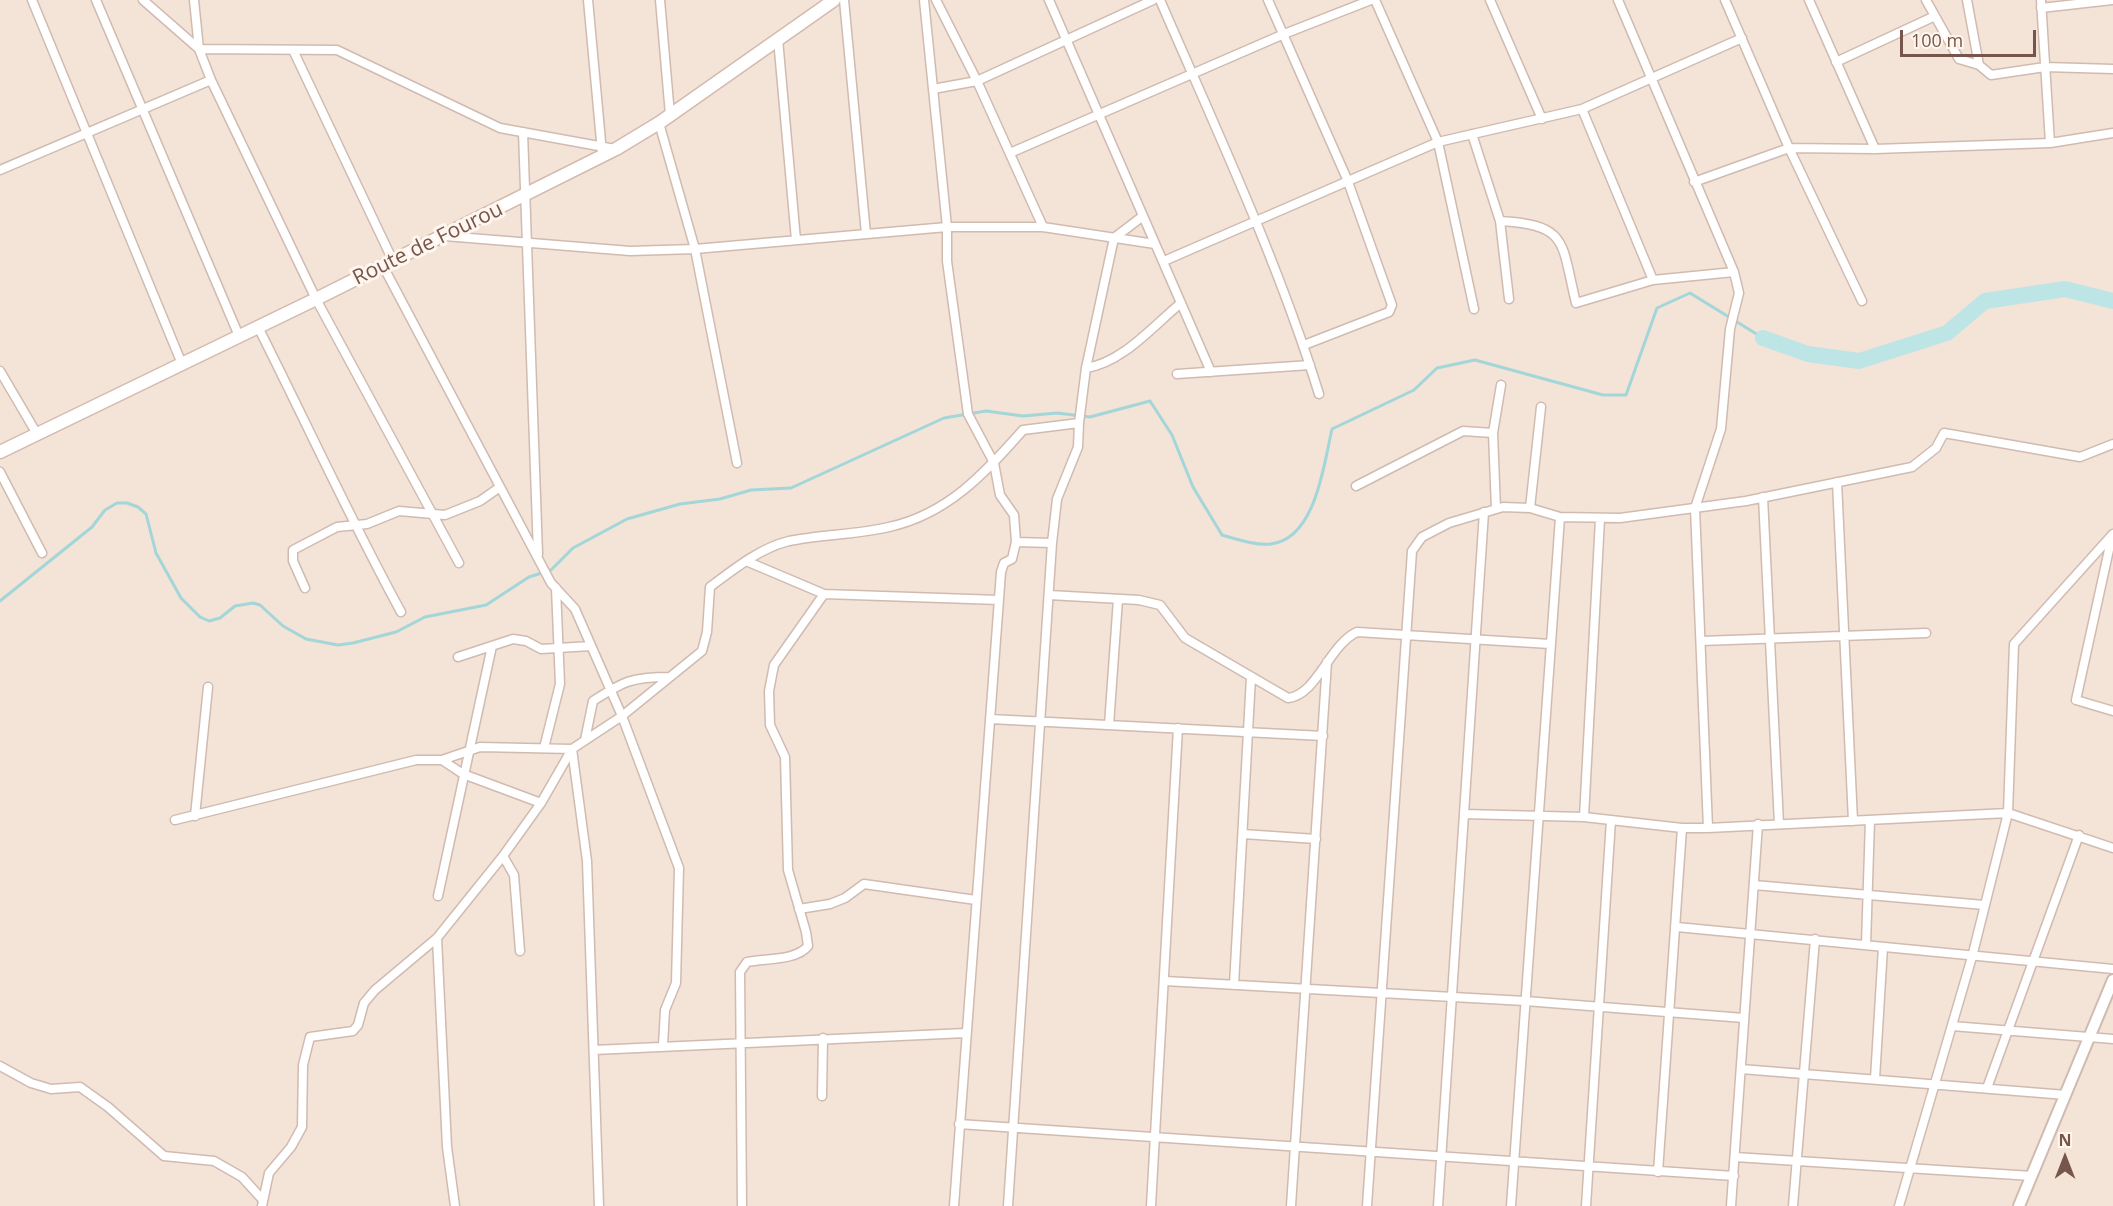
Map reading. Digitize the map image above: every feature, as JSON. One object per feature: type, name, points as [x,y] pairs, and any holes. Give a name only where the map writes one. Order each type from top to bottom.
[{"type":"main road","name":"Route de Fourou","points":[[0,452],[316,300],[525,196],[602,152],[615,149],[659,123],[834,0]]},
{"type":"street","points":[[32,0],[182,364]]},
{"type":"street","points":[[96,0],[239,336]]},
{"type":"street","points":[[143,0],[198,49],[337,50],[500,128],[602,152],[588,0]]},
{"type":"street","points":[[194,0],[198,49],[211,80],[316,300],[459,563]]},
{"type":"street","points":[[660,0],[670,115]]},
{"type":"street","points":[[844,0],[866,234]]},
{"type":"street","points":[[924,0],[947,227],[947,261],[968,414],[994,463],[1000,495],[1014,515],[1016,542],[1012,559],[1004,563],[1001,572],[954,1206]]},
{"type":"street","points":[[936,0],[977,81],[1043,227]]},
{"type":"street","points":[[1049,0],[1211,372]]},
{"type":"street","points":[[933,89],[977,81],[1153,0]]},
{"type":"street","points":[[1160,0],[1255,222],[1304,345],[1319,394]]},
{"type":"street","points":[[1268,0],[1347,179],[1392,305],[1389,312],[1304,345]]},
{"type":"street","points":[[1010,153],[1284,34],[1371,0]]},
{"type":"street","points":[[1376,0],[1438,142],[1474,309]]},
{"type":"street","points":[[1490,0],[1542,119]]},
{"type":"street","points":[[1618,0],[1734,272],[1738,292],[1730,329],[1721,429],[1695,508],[1708,828]]},
{"type":"street","points":[[1725,0],[1789,148],[1862,301]]},
{"type":"street","points":[[1809,0],[1875,149]]},
{"type":"street","points":[[1926,0],[1959,59],[1979,65],[1991,75],[2045,67],[2113,69]]},
{"type":"street","points":[[1967,0],[1979,65]]},
{"type":"street","points":[[2050,143],[2041,4],[2112,0]]},
{"type":"street","points":[[1836,62],[1935,16]]},
{"type":"street","points":[[1164,261],[1347,179],[1438,142],[1582,109],[1742,38]]},
{"type":"street","points":[[778,39],[796,240]]},
{"type":"street","points":[[293,50],[388,263],[500,487],[548,578],[575,609],[622,716],[679,868],[676,983],[665,1010],[663,1045]]},
{"type":"street","points":[[0,170],[211,80]]},
{"type":"street","points":[[1582,109],[1653,280]]},
{"type":"street","points":[[659,123],[695,249],[737,463]]},
{"type":"street","points":[[523,132],[540,563]]},
{"type":"street","points":[[1694,182],[1789,148],[1875,149],[2050,143],[2113,133]]},
{"type":"street","points":[[1472,134],[1500,221],[1509,300]]},
{"type":"street","points":[[1008,1206],[1052,543],[1057,499],[1078,447],[1080,405],[1086,368],[1114,238],[1143,216]]},
{"type":"street","points":[[1500,221],[1532,223],[1545,227],[1555,235],[1563,251],[1576,303],[1653,280],[1734,272]]},
{"type":"street","points":[[443,236],[630,250],[695,249],[947,227],[1043,227],[1155,244]]},
{"type":"street","points":[[1086,368],[1101,366],[1116,357],[1181,303]]},
{"type":"street","points":[[258,327],[322,455],[353,526],[401,612]]},
{"type":"street","points":[[1177,374],[1310,365]]},
{"type":"street","points":[[0,371],[37,434]]},
{"type":"street","points":[[1496,509],[1493,433],[1501,385]]},
{"type":"street","points":[[1530,508],[1540,407]]},
{"type":"street","points":[[262,1203],[269,1173],[291,1147],[302,1126],[303,1065],[310,1037],[353,1031],[358,1025],[364,1004],[375,990],[437,938],[503,856],[542,803],[572,749],[622,716],[702,651],[707,632],[710,587],[746,561],[787,542],[890,527],[926,514],[970,488],[1023,430],[1079,423]]},
{"type":"street","points":[[1356,486],[1463,431],[1493,433]]},
{"type":"street","points":[[1367,1206],[1412,551],[1422,537],[1449,523],[1496,509],[1530,508],[1560,517],[1600,519],[1695,508],[1763,497],[1912,467],[1936,448],[1944,433],[2080,457],[2113,444]]},
{"type":"street","points":[[0,472],[42,553]]},
{"type":"street","points":[[1838,482],[1853,821]]},
{"type":"street","points":[[305,588],[292,561],[292,550],[304,541],[337,527],[367,524],[399,511],[445,515],[468,507],[500,487]]},
{"type":"street","points":[[1763,497],[1779,824]]},
{"type":"street","points":[[1438,1206],[1484,512]]},
{"type":"street","points":[[1510,1206],[1560,517]]},
{"type":"street","points":[[1584,817],[1600,519]]},
{"type":"street","points":[[1899,1206],[1972,957],[2008,813],[2014,644],[2113,534],[2076,700],[2113,711]]},
{"type":"street","points":[[1016,542],[1052,543]]},
{"type":"street","points":[[746,561],[824,594],[999,600]]},
{"type":"street","points":[[543,748],[560,684],[555,588]]},
{"type":"street","points":[[742,1206],[740,972],[747,962],[802,952],[808,946],[788,870],[785,757],[770,724],[769,691],[774,665],[824,594]]},
{"type":"street","points":[[1049,595],[1118,599],[1160,605],[1185,638],[1288,698],[1298,697],[1345,638],[1357,632],[1550,644]]},
{"type":"street","points":[[1109,725],[1118,599]]},
{"type":"street","points":[[1701,641],[1926,633]]},
{"type":"street","points":[[458,657],[513,639],[526,641],[541,649],[558,650],[591,646]]},
{"type":"street","points":[[438,896],[492,646]]},
{"type":"street","points":[[1291,1206],[1328,662]]},
{"type":"street","points":[[585,740],[593,701],[622,682],[643,677],[670,677]]},
{"type":"street","points":[[1234,985],[1251,677]]},
{"type":"street","points":[[195,816],[208,687]]},
{"type":"street","points":[[990,719],[1323,736]]},
{"type":"street","points":[[1151,1206],[1178,728]]},
{"type":"street","points":[[175,820],[416,760],[442,760],[480,747],[572,749]]},
{"type":"street","points":[[572,749],[587,861],[599,1206]]},
{"type":"street","points":[[442,760],[463,774],[542,803]]},
{"type":"street","points":[[1464,814],[1584,817],[1682,828],[1708,828],[2008,813],[2113,848]]},
{"type":"street","points":[[1586,1206],[1611,820]]},
{"type":"street","points":[[1866,945],[1870,820]]},
{"type":"street","points":[[1731,1206],[1758,825]]},
{"type":"street","points":[[1658,1172],[1677,927],[1682,828]]},
{"type":"street","points":[[1242,834],[1316,839]]},
{"type":"street","points":[[1987,1088],[2079,835]]},
{"type":"street","points":[[503,856],[514,875],[520,951]]},
{"type":"street","points":[[800,909],[830,904],[845,898],[864,884],[976,900]]},
{"type":"street","points":[[1754,885],[1984,905]]},
{"type":"street","points":[[1677,927],[2113,969]]},
{"type":"street","points":[[437,938],[447,1147],[455,1206]]},
{"type":"street","points":[[1793,1206],[1815,939]]},
{"type":"street","points":[[1875,1079],[1883,947]]},
{"type":"street","points":[[2019,1206],[2113,980]]},
{"type":"street","points":[[1165,981],[1525,1001],[1744,1018]]},
{"type":"street","points":[[1952,1026],[2113,1039]]},
{"type":"street","points":[[594,1050],[663,1045],[966,1033]]},
{"type":"street","points":[[822,1038],[822,1096]]},
{"type":"street","points":[[0,1066],[51,1089],[80,1088],[108,1107],[164,1156],[214,1161],[242,1177],[262,1203]]},
{"type":"street","points":[[1741,1069],[2066,1095]]},
{"type":"street","points":[[959,1124],[1587,1168],[1734,1176]]},
{"type":"street","points":[[1735,1157],[2032,1176]]},
{"type":"shaded area","points":[[0,0],[2113,0],[2113,1206],[0,1206]]},
{"type":"waterway","points":[[1763,338],[1808,354],[1859,361],[1947,333],[1985,301],[2065,289],[2113,301]]},
{"type":"waterway","points":[[0,601],[92,527],[105,510],[117,503],[127,503],[138,507],[146,514],[156,553],[181,598],[200,617],[209,621],[220,618],[235,606],[253,603],[260,605],[283,626],[306,639],[338,645],[353,643],[396,632],[425,617],[486,605],[529,577],[551,570],[573,548],[627,519],[680,504],[720,499],[751,490],[791,488],[944,418],[986,411],[1023,416],[1057,413],[1090,417],[1150,401],[1172,435],[1193,487],[1222,535],[1253,543],[1271,544],[1286,539],[1298,529],[1308,514],[1321,479],[1332,429],[1414,390],[1437,368],[1475,360],[1603,395],[1626,395],[1657,308],[1690,293],[1763,338]]}]
